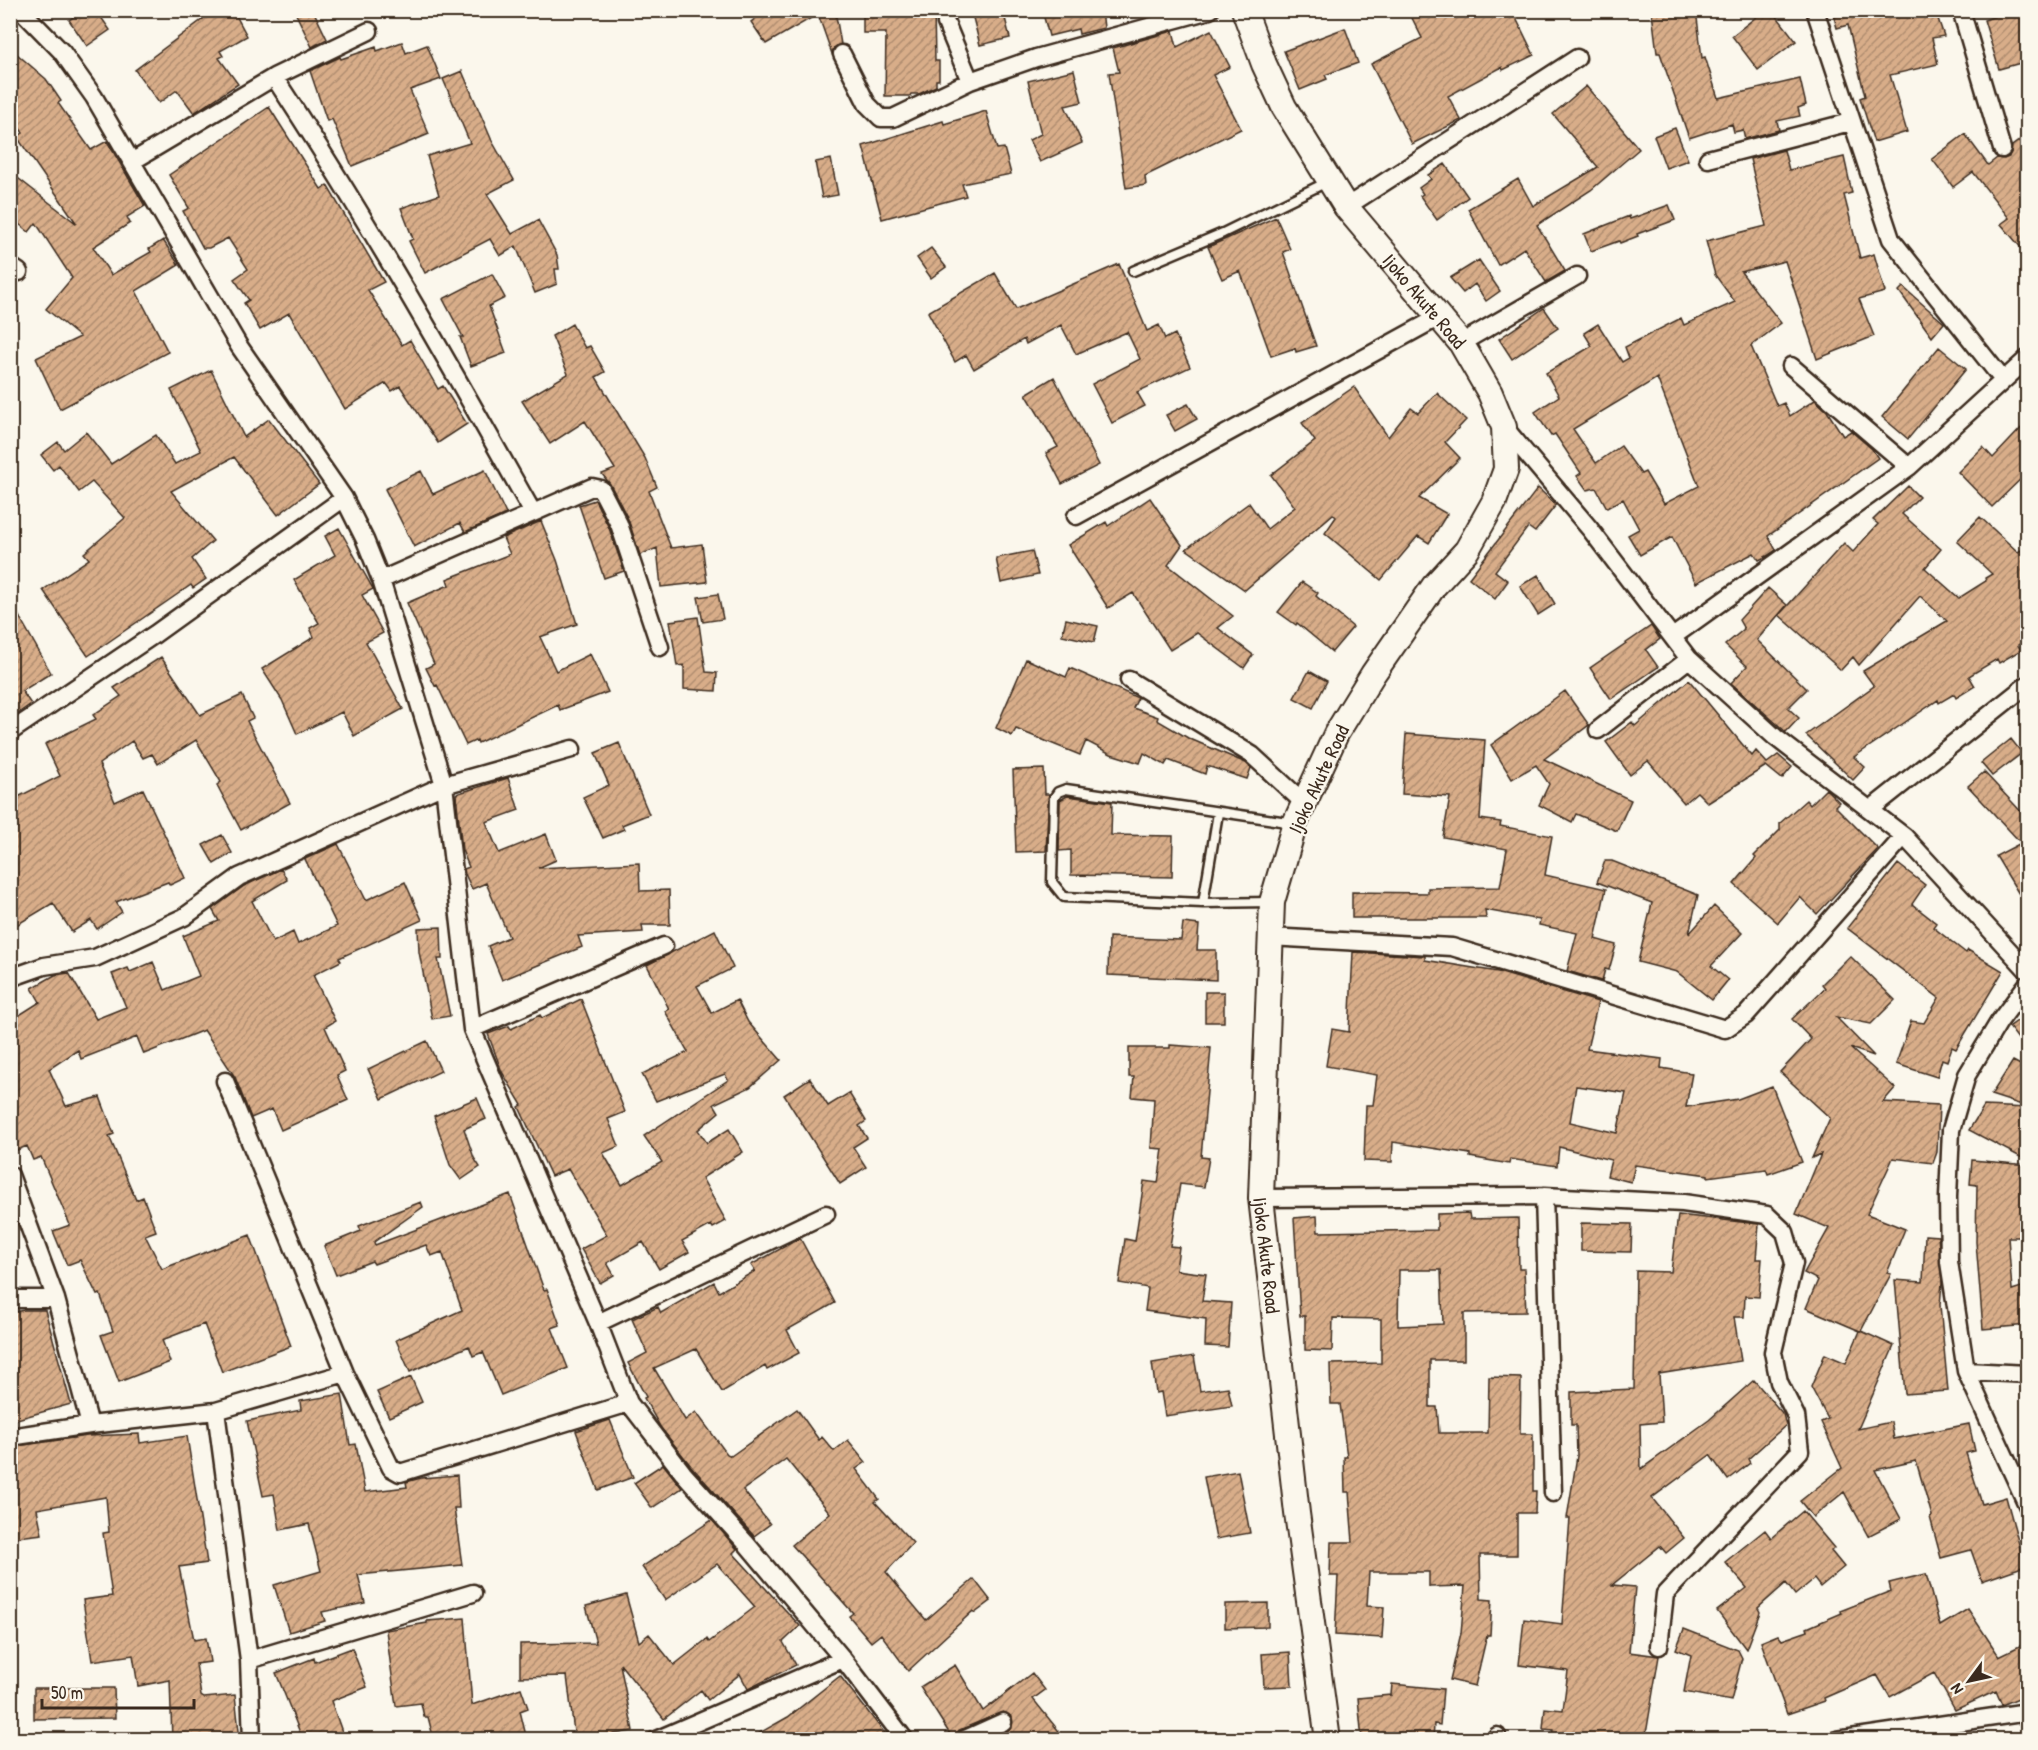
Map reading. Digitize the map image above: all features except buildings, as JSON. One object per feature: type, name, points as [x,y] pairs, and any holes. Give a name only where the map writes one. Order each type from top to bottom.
[{"type":"main road","name":"Ijoko Akute Road","points":[[1244,10],[1264,64],[1284,107],[1329,180],[1346,207],[1461,343],[1490,393],[1504,427],[1506,469],[1494,502],[1467,550],[1434,586],[1373,674],[1336,734],[1299,812],[1272,902],[1261,1198],[1297,1514],[1328,1740]]},
{"type":"street","points":[[21,10],[62,52],[133,160],[183,252],[239,346],[344,498],[365,540],[381,580],[444,785],[472,1029],[598,1323],[629,1403],[683,1473],[745,1542],[843,1659],[905,1740]]},
{"type":"street","points":[[842,54],[867,104],[881,118],[893,118],[970,81],[1036,58],[1210,10]]},
{"type":"street","points":[[1815,10],[1850,122],[1891,239],[2003,380]]},
{"type":"street","points":[[1961,10],[2002,150]]},
{"type":"street","points":[[946,23],[970,81]]},
{"type":"street","points":[[133,160],[274,77],[369,31]]},
{"type":"street","points":[[1346,207],[1577,58]]},
{"type":"street","points":[[274,77],[338,175],[408,291],[533,513]]},
{"type":"street","points":[[1708,159],[1850,122]]},
{"type":"street","points":[[1461,343],[1577,276]]},
{"type":"street","points":[[1076,516],[1439,317]]},
{"type":"street","points":[[1674,636],[1909,467],[2028,358]]},
{"type":"street","points":[[1791,366],[1909,467]]},
{"type":"street","points":[[1504,427],[1590,529],[1674,636],[1689,659],[1775,737],[1904,836],[2028,971]]},
{"type":"street","points":[[381,580],[592,487],[601,489],[619,524],[660,647]]},
{"type":"street","points":[[10,732],[155,634],[344,498]]},
{"type":"street","points":[[1598,730],[1689,659]]},
{"type":"street","points":[[1129,680],[1252,755],[1299,812]]},
{"type":"street","points":[[1871,809],[2028,684]]},
{"type":"street","points":[[11,976],[44,966],[95,958],[184,917],[239,877],[444,785],[572,749]]},
{"type":"street","points":[[1269,937],[1452,947],[1725,1029],[1746,1015],[1904,836]]},
{"type":"street","points":[[472,1029],[664,946]]},
{"type":"street","points":[[2028,983],[1999,1022],[1967,1075],[1951,1130],[1948,1197],[1949,1262],[1966,1371],[2028,1507]]},
{"type":"street","points":[[225,1081],[345,1373],[391,1468],[400,1473],[629,1403]]},
{"type":"street","points":[[10,1175],[56,1299],[90,1425]]},
{"type":"street","points":[[1261,1198],[1544,1196],[1683,1203],[1767,1215],[1785,1232],[1794,1263],[1773,1352],[1779,1382],[1796,1416],[1800,1451],[1665,1593],[1659,1646]]},
{"type":"street","points":[[1544,1196],[1553,1493]]},
{"type":"street","points":[[598,1323],[826,1214]]},
{"type":"street","points":[[10,1299],[56,1299]]},
{"type":"street","points":[[1966,1371],[2028,1374]]},
{"type":"street","points":[[10,1437],[90,1425],[216,1411],[345,1373]]},
{"type":"street","points":[[216,1411],[249,1660],[252,1740]]},
{"type":"street","points":[[249,1660],[472,1593]]},
{"type":"street","points":[[656,1740],[843,1659]]},
{"type":"street","points":[[1837,1740],[2028,1712]]},
{"type":"street","points":[[963,1740],[1003,1722]]},
{"type":"lane","points":[[1134,271],[1223,233],[1329,180]]},
{"type":"lane","points":[[1272,902],[1203,903],[1064,897],[1052,882],[1054,798],[1058,792],[1066,789],[1218,813],[1299,812]]},
{"type":"lane","points":[[1203,903],[1218,813]]}]
